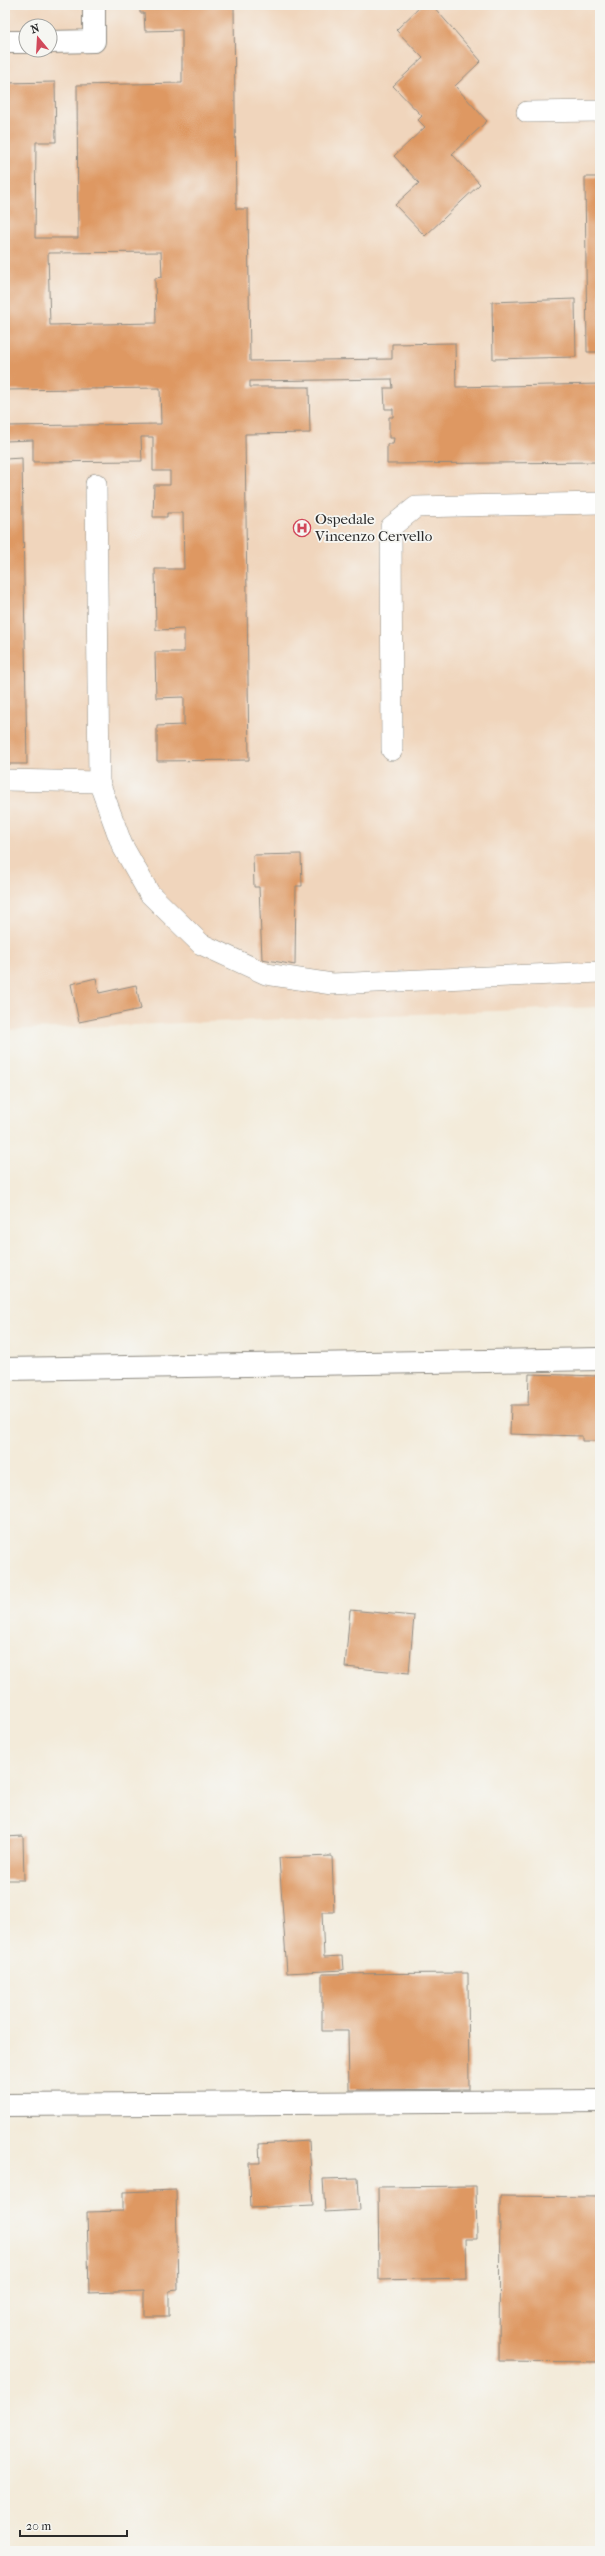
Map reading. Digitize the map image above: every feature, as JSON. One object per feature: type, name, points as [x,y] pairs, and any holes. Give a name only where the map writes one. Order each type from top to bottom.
[{"type":"street","points":[[58,42],[94,42],[94,5]]},
{"type":"street","points":[[5,42],[18,42]]},
{"type":"street","points":[[5,1369],[600,1359]]},
{"type":"street","points":[[5,2105],[600,2101]]},
{"type":"lane","points":[[527,112],[600,110]]},
{"type":"lane","points":[[96,484],[99,782],[122,845],[149,893],[202,944],[266,974],[332,984],[600,972]]},
{"type":"lane","points":[[392,750],[391,528],[416,507],[600,503]]},
{"type":"lane","points":[[5,780],[99,782]]},
{"type":"shaded area","name":"Ospedale Vincenzo Cervello","points":[[5,5],[600,5],[600,1007],[5,1030]]},
{"type":"building","points":[[140,5],[234,5],[236,209],[248,209],[250,361],[392,359],[392,344],[455,343],[456,387],[600,384],[600,462],[387,464],[387,444],[393,444],[394,438],[389,438],[389,417],[393,417],[393,409],[385,409],[384,388],[393,388],[392,379],[250,381],[250,387],[309,387],[310,433],[245,434],[249,760],[157,761],[157,726],[184,725],[184,697],[156,698],[155,652],[184,652],[184,629],[156,630],[155,569],[184,569],[183,513],[167,513],[167,517],[153,517],[154,485],[170,485],[170,471],[153,471],[153,437],[141,437],[142,461],[33,462],[33,440],[5,441],[5,426],[161,424],[160,388],[5,390],[5,83],[55,82],[56,142],[36,142],[35,238],[78,238],[77,85],[182,83],[182,30],[145,31],[144,13],[140,13]],"holes":[[[161,252],[162,277],[155,278],[156,323],[50,325],[48,253]]]},
{"type":"building","points":[[422,5],[432,5],[481,61],[455,86],[487,121],[452,154],[480,184],[425,236],[395,205],[419,183],[394,156],[425,127],[418,120],[422,116],[393,86],[423,58],[396,30]]},
{"type":"building","points":[[585,177],[600,177],[600,352],[587,352]]},
{"type":"building","points":[[575,299],[576,357],[493,359],[492,302]]},
{"type":"building","points":[[22,458],[27,764],[5,764],[5,459]]},
{"type":"building","points":[[301,854],[302,886],[296,886],[295,965],[262,959],[259,887],[254,887],[253,855]]},
{"type":"building","points":[[96,978],[99,993],[136,985],[141,1009],[79,1022],[71,984]]},
{"type":"building","points":[[529,1374],[600,1376],[600,1441],[582,1441],[582,1436],[510,1434],[511,1405],[528,1405]]},
{"type":"building","points":[[350,1610],[414,1616],[409,1673],[345,1667]]},
{"type":"building","points":[[23,1836],[24,1880],[5,1880],[5,1837]]},
{"type":"building","points":[[332,1856],[334,1912],[322,1912],[324,1957],[342,1956],[343,1970],[287,1973],[279,1858]]},
{"type":"building","points":[[468,1973],[469,2089],[349,2090],[348,2031],[322,2031],[322,1974]]},
{"type":"building","points":[[309,2141],[313,2205],[251,2208],[249,2163],[260,2163],[259,2144]]},
{"type":"building","points":[[358,2178],[360,2210],[325,2212],[323,2179]]},
{"type":"building","points":[[476,2186],[477,2239],[466,2239],[467,2278],[379,2280],[378,2187]]},
{"type":"building","points":[[176,2190],[178,2290],[169,2291],[169,2316],[144,2316],[144,2291],[89,2293],[87,2212],[123,2211],[123,2192]]},
{"type":"building","points":[[500,2196],[600,2197],[600,2362],[499,2361]]},
{"type":"place","name":"Ospedale Vincenzo Cervello","points":[[302,528]]}]
